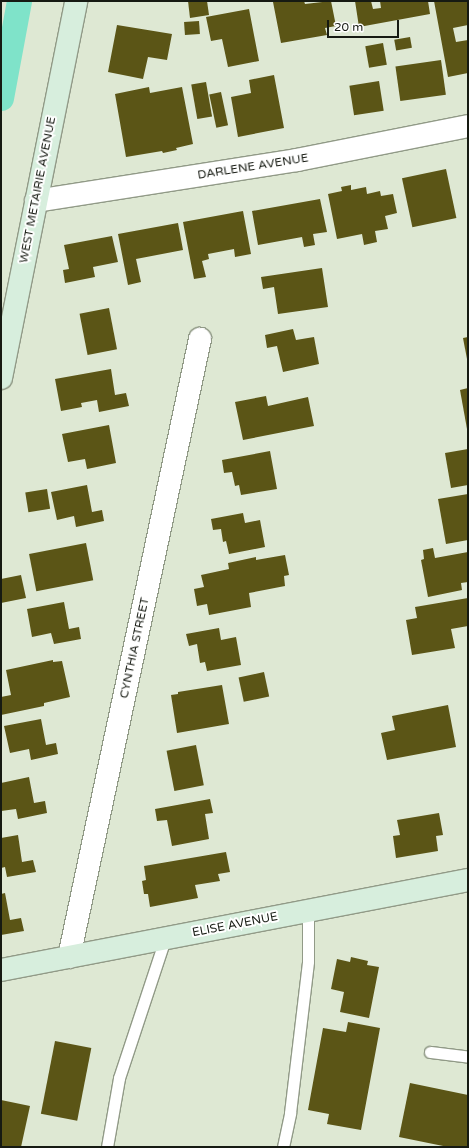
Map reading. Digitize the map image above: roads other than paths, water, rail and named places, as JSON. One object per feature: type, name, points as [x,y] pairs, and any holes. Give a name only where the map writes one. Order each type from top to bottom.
[{"type":"street","name":"WEST METAIRIE AVENUE","points":[[1,378],[76,1]]},
{"type":"street","name":"DARLENE AVENUE","points":[[36,201],[297,160],[468,126]]},
{"type":"street","name":"CYNTHIA STREET","points":[[69,957],[200,339]]},
{"type":"street","name":"ELISE AVENUE","points":[[1,970],[468,880]]},
{"type":"lane","points":[[283,1147],[290,1113],[308,961],[308,911]]},
{"type":"lane","points":[[107,1147],[119,1078],[165,939]]},
{"type":"lane","points":[[430,1052],[468,1057]]},
{"type":"waterway","points":[[1,98],[19,1]]}]
